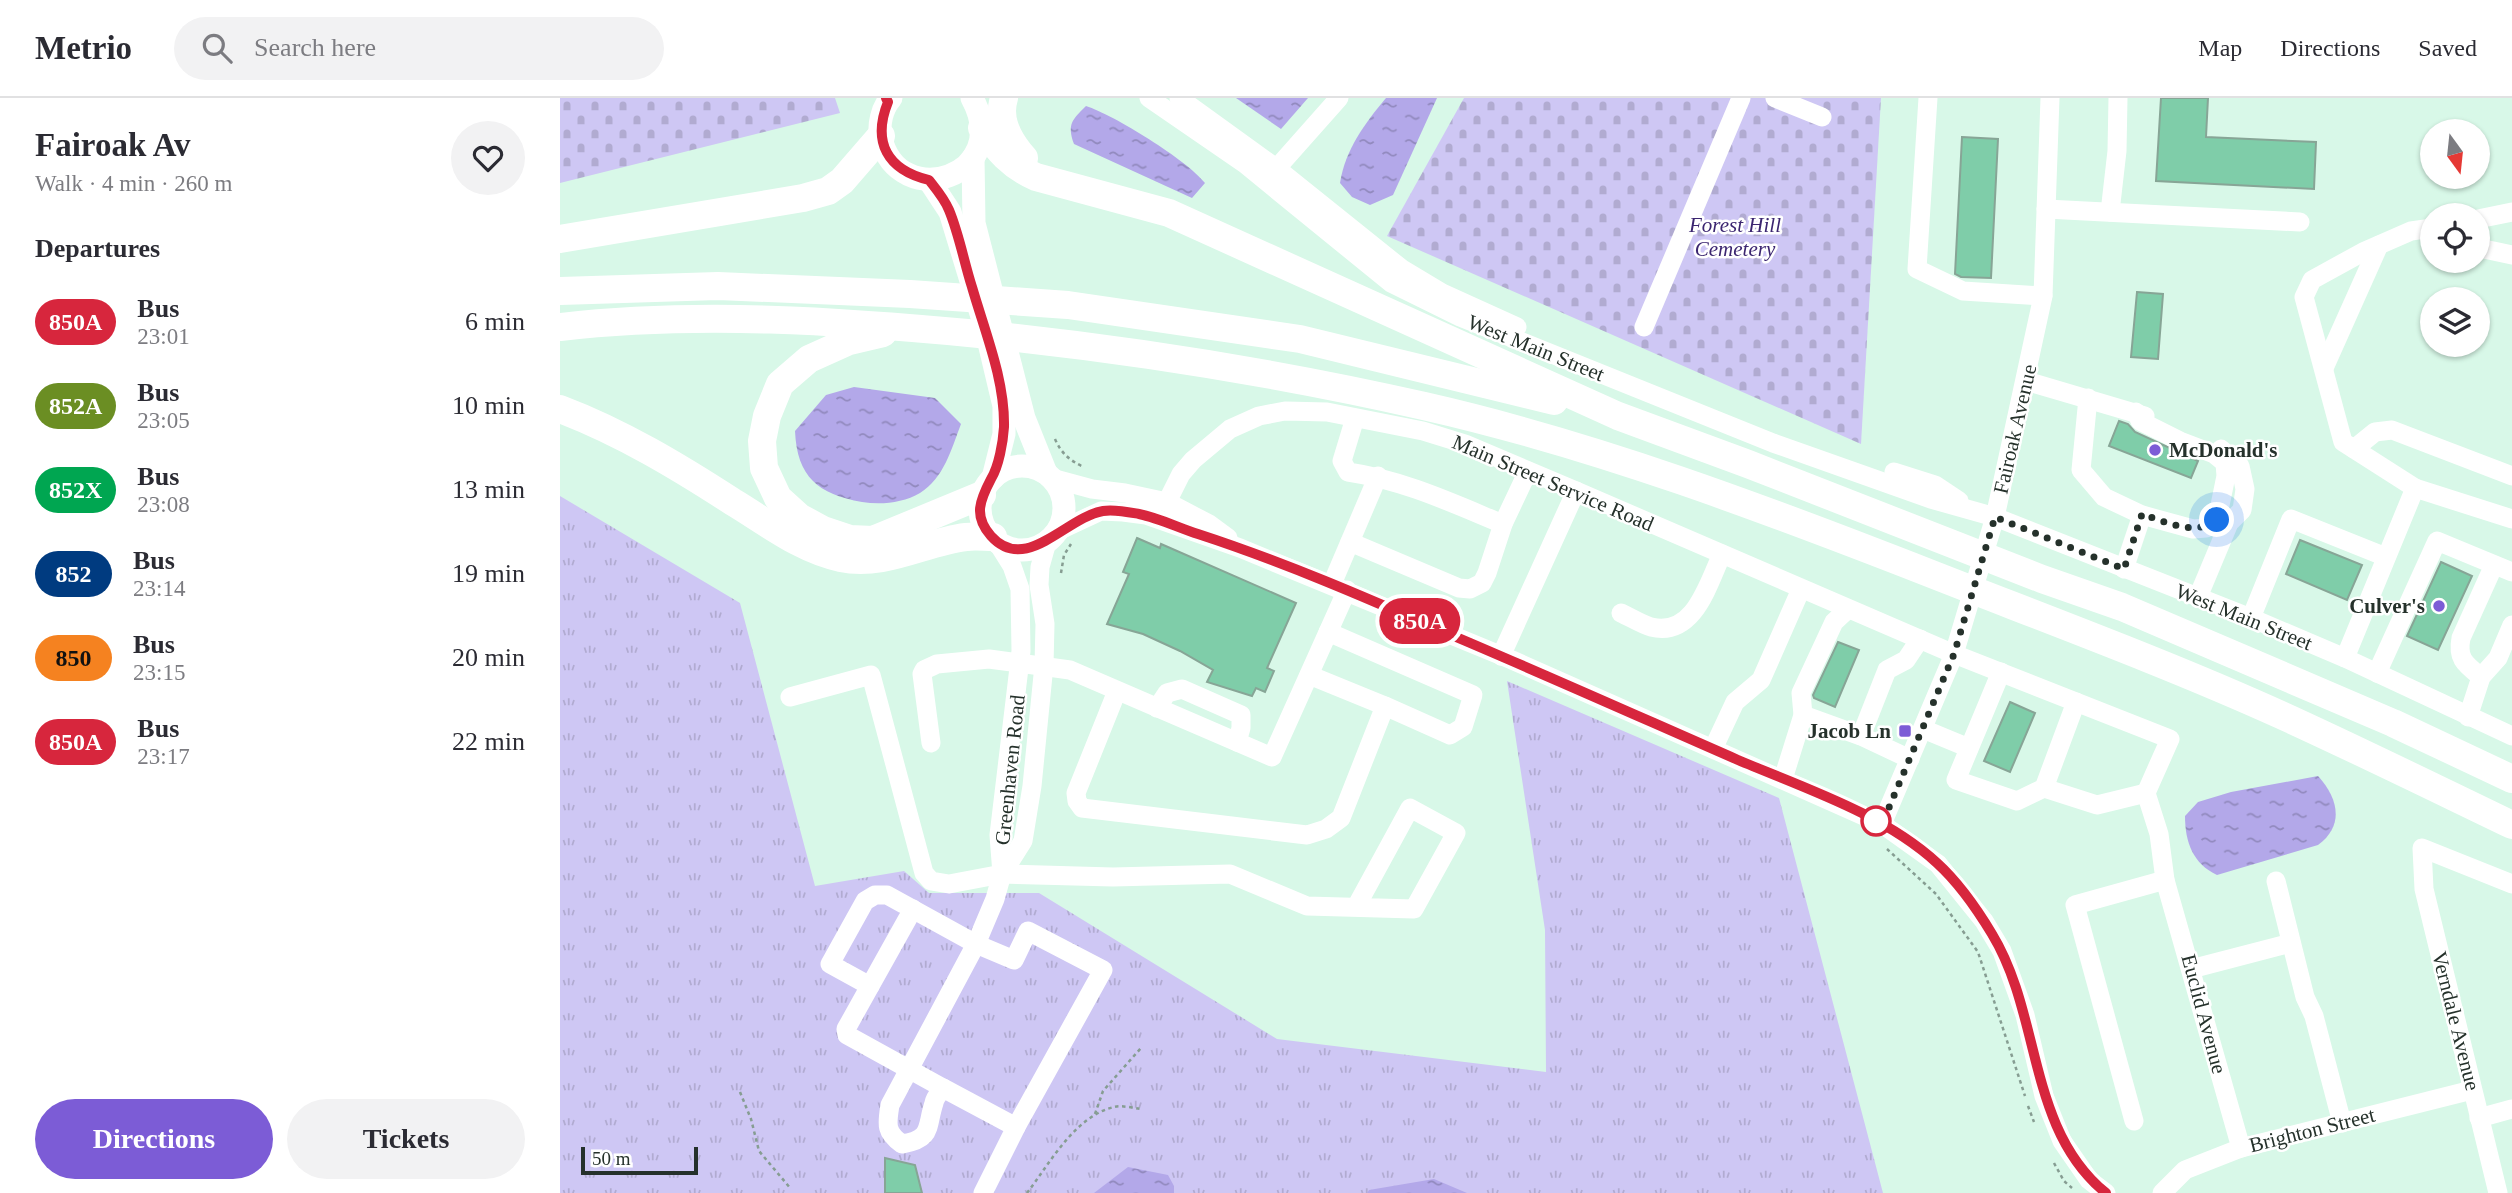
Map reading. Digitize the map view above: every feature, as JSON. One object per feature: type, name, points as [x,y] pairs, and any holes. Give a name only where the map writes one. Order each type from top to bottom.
[{"type":"highway","points":[[1004,98],[1001,109],[1011,141],[1023,157],[1060,185]]},
{"type":"highway","points":[[983,109],[1001,154],[1018,169],[1060,185],[1169,213],[1618,416],[2042,579],[2122,607],[2393,723],[2512,779]]},
{"type":"highway","points":[[560,239],[803,198],[828,191],[849,173],[881,136]]},
{"type":"highway","points":[[560,292],[718,286],[1068,304],[1300,339],[1618,416]]},
{"type":"highway","points":[[560,327],[612,322],[753,320],[908,327],[1065,343],[1261,373],[1426,406],[1567,445],[1760,508],[2030,612],[2277,713],[2512,825]]},
{"type":"highway","points":[[908,327],[849,341],[808,359],[780,384],[767,416],[762,441],[764,468],[778,498],[799,517],[823,530],[850,539],[873,540],[987,486]]},
{"type":"highway","points":[[560,409],[631,442],[733,501],[793,540],[842,558],[869,559],[904,554],[966,537],[994,539]]},
{"type":"main road","points":[[888,99],[881,118],[881,136],[886,153],[897,167],[912,176],[929,180],[946,178],[962,170],[973,158],[980,144],[983,109]]},
{"type":"main road","points":[[973,158],[974,223],[983,291]]},
{"type":"main road","points":[[929,180],[950,212],[983,291]]},
{"type":"main road","name":"Greenhaven Road","points":[[983,291],[1024,418],[1064,502],[1060,538]]},
{"type":"main road","name":"Greenhaven Road","points":[[983,291],[986,330],[1004,406],[1004,434],[980,508],[982,521],[994,539]]},
{"type":"main road","points":[[987,486],[1009,468],[1035,468],[1051,476]]},
{"type":"main road","points":[[994,539],[1009,548],[1022,550],[1060,538]]},
{"type":"street","name":"West Main Street","points":[[1149,98],[1245,164],[1271,175]]},
{"type":"street","name":"West Main Street","points":[[1179,98],[1271,175],[1391,283],[1460,317],[1773,443],[1931,499],[1995,517],[2251,618],[2345,658],[2512,736]]},
{"type":"street","points":[[1271,175],[1339,98]]},
{"type":"street","points":[[1644,327],[1741,98]]},
{"type":"street","points":[[1775,98],[1822,117]]},
{"type":"street","points":[[1928,98],[1917,269],[1963,290],[2043,296]]},
{"type":"street","name":"Fairoak Avenue","points":[[1882,824],[1954,654],[1995,517],[2043,296],[2050,98]]},
{"type":"street","points":[[2110,212],[2117,151],[2118,98]]},
{"type":"street","points":[[2046,209],[2300,222]]},
{"type":"street","points":[[2490,217],[2512,212]]},
{"type":"street","points":[[2420,230],[2379,245],[2312,280],[2304,297],[2343,442],[2415,488],[2512,519]]},
{"type":"street","points":[[2324,368],[2379,245]]},
{"type":"street","points":[[2490,250],[2512,255]]},
{"type":"street","points":[[2026,380],[2136,411],[2218,447],[2240,466],[2245,489],[2242,510],[2229,523],[2197,597]]},
{"type":"street","points":[[2088,398],[2081,470],[2104,498],[2142,514],[2193,529],[2206,528],[2217,520],[2226,476],[2225,463],[2214,454],[2140,421],[2136,411]]},
{"type":"street","name":"Main Street Service Road","points":[[1167,502],[1181,474],[1193,460],[1230,429],[1259,416],[1285,411],[1327,412],[1423,431],[1465,444],[1954,654],[2171,738],[2146,793]]},
{"type":"street","points":[[1355,418],[1342,461],[1348,472],[1378,477],[1423,492],[1503,524]]},
{"type":"street","points":[[2354,449],[2375,432],[2392,430],[2512,476]]},
{"type":"street","points":[[1350,542],[1459,588],[1470,589],[1482,583],[1488,573],[1503,524],[1528,471]]},
{"type":"street","points":[[1051,476],[1092,489],[1167,502],[1209,524],[1240,548]]},
{"type":"street","points":[[931,743],[922,674],[924,670],[937,664],[989,659],[1070,670],[1272,757],[1328,632],[1350,542],[1378,477]]},
{"type":"street","points":[[2345,658],[2415,488]]},
{"type":"street","points":[[1501,656],[1576,491]]},
{"type":"street","points":[[1060,538],[1101,511],[1146,515],[1339,587],[1882,824],[1938,864],[1964,893],[1990,931],[2002,951],[2025,1014],[2045,1096],[2062,1141],[2089,1180],[2106,1193]]},
{"type":"street","points":[[2124,569],[2142,514]]},
{"type":"street","points":[[2251,618],[2291,519],[2386,557]]},
{"type":"street","name":"Greenhaven Road","points":[[1002,874],[1023,841],[1032,786],[1044,665],[1045,624],[1039,585],[1040,567],[1060,538]]},
{"type":"street","name":"Greenhaven Road","points":[[994,539],[1012,566],[1020,589],[1021,663],[999,835],[1002,874]]},
{"type":"street","points":[[2377,673],[2437,541],[2503,569],[2461,638],[2459,650],[2462,659],[2481,677]]},
{"type":"street","points":[[1621,612],[1651,627],[1670,628],[1685,622],[1696,610],[1722,554]]},
{"type":"street","points":[[1713,749],[1735,702],[1761,680],[1801,589]]},
{"type":"street","points":[[1783,779],[1804,715],[1801,693],[1834,622],[1849,609]]},
{"type":"street","points":[[2468,717],[2481,677],[2498,658],[2512,625]]},
{"type":"street","points":[[1309,675],[1450,735],[1463,727],[1473,695],[1328,632]]},
{"type":"street","points":[[1861,736],[1887,670],[1906,660],[1920,639]]},
{"type":"street","points":[[2001,672],[1956,780],[2017,800],[2044,788],[2097,804],[2146,793]]},
{"type":"street","points":[[790,697],[872,676],[924,873],[931,881],[949,884],[1002,874],[1113,877],[1230,874],[1307,906],[1414,909],[1456,833],[1410,808],[1356,907]]},
{"type":"street","points":[[1157,708],[1167,693],[1182,689],[1194,694],[1241,715],[1237,742]]},
{"type":"street","points":[[1117,691],[1076,793],[1077,801],[1083,808],[1307,835],[1326,829],[1341,818],[1385,706]]},
{"type":"street","points":[[2044,788],[2076,702]]},
{"type":"street","points":[[1804,715],[1861,736],[1910,759]]},
{"type":"street","points":[[1923,729],[1969,748]]},
{"type":"street","name":"Euclid Avenue","points":[[2146,793],[2159,834],[2165,880],[2241,1148]]},
{"type":"street","name":"Verndale Avenue","points":[[2498,1193],[2424,889],[2423,848],[2512,884]]},
{"type":"street","points":[[943,1088],[934,1100],[929,1129],[918,1141],[902,1144],[892,1137],[887,1124],[890,1105],[976,944],[995,899],[1002,874]]},
{"type":"street","points":[[2134,1121],[2075,905],[2165,880]]},
{"type":"street","points":[[2276,881],[2305,997],[2314,1016],[2342,1123]]},
{"type":"street","points":[[870,986],[830,964],[865,901],[875,895],[887,894],[976,944],[1014,960],[1028,931],[1103,970],[1016,1127],[983,1193]]},
{"type":"street","points":[[913,909],[846,1029],[847,1035],[1016,1127]]},
{"type":"street","points":[[2191,969],[2291,943]]},
{"type":"street","name":"Brighton Street","points":[[2162,1193],[2185,1170],[2241,1148],[2472,1090]]},
{"type":"street","points":[[2479,1118],[2512,1109]]},
{"type":"path","points":[[1060,538],[1064,555],[1062,573]]},
{"type":"path","points":[[1886,850],[1936,894],[1978,952],[2030,1114],[2036,1125]]},
{"type":"path","points":[[1095,1114],[1103,1091],[1141,1048]]},
{"type":"path","points":[[740,1092],[751,1119],[759,1152],[791,1189]]},
{"type":"path","points":[[1027,1193],[1070,1136],[1095,1114],[1117,1106],[1141,1109]]},
{"type":"path","points":[[2052,1159],[2063,1181],[2077,1193]]},
{"type":"green space","points":[[560,98],[835,98],[840,113],[560,183]]},
{"type":"green space","name":"Forest Hill Cemetery","points":[[1464,98],[1881,98],[1861,444],[1387,236]]},
{"type":"green space","points":[[560,496],[740,603],[815,886],[904,871],[929,893],[1039,893],[1277,1039],[1546,1072],[1545,930],[1507,681],[1779,798],[1883,1193],[560,1193]]},
{"type":"water","points":[[1236,98],[1308,98],[1281,129]]},
{"type":"water","points":[[1386,98],[1437,98],[1393,195],[1370,205],[1352,197],[1340,183],[1346,159],[1357,138]]},
{"type":"water","points":[[1086,106],[1149,139],[1196,173],[1205,183],[1192,198],[1074,144],[1072,123]]},
{"type":"water","points":[[854,387],[935,398],[961,424],[941,471],[920,493],[892,502],[862,502],[833,494],[813,481],[805,472],[795,431],[826,395]]},
{"type":"water","points":[[2318,776],[2330,793],[2336,811],[2332,829],[2318,845],[2217,875],[2196,858],[2189,843],[2185,816],[2198,802],[2231,792]]},
{"type":"water","points":[[1128,1167],[1168,1175],[1174,1186],[1174,1193],[1094,1193]]},
{"type":"water","points":[[1434,1179],[1467,1193],[1367,1193],[1369,1190]]},
{"type":"building","points":[[2161,98],[2208,98],[2206,137],[2316,142],[2314,189],[2156,181]]},
{"type":"building","points":[[1962,137],[1998,139],[1991,278],[1961,277],[1955,274]]},
{"type":"building","points":[[2137,292],[2163,294],[2158,359],[2131,357]]},
{"type":"building","name":"McDonald's","points":[[2119,421],[2128,424],[2135,432],[2198,461],[2191,478],[2109,446]]},
{"type":"building","points":[[1137,538],[1160,548],[1161,544],[1296,603],[1267,668],[1274,671],[1265,692],[1256,688],[1252,696],[1207,682],[1213,670],[1143,634],[1107,624],[1129,574],[1123,572]]},
{"type":"building","points":[[2300,540],[2362,565],[2347,600],[2286,574]]},
{"type":"building","name":"Culver's","points":[[2441,562],[2472,576],[2438,650],[2407,636]]},
{"type":"building","points":[[1838,642],[1859,650],[1835,707],[1814,698],[1813,695]]},
{"type":"building","points":[[2010,702],[2035,713],[2010,772],[1984,761]]},
{"type":"building","points":[[885,1158],[915,1165],[922,1193],[885,1193]]},
{"type":"bus line","name":"850A","points":[[886,98],[888,102],[881,118],[881,136],[886,153],[897,167],[912,176],[929,180],[945,202],[986,330],[1004,406],[1004,434],[993,478],[982,495],[980,508],[982,521],[997,542],[1009,548],[1035,548],[1047,542],[1056,532],[1101,511],[1146,515],[1347,590],[1882,824],[1938,864],[1984,921],[2002,951],[2025,1014],[2045,1096],[2062,1141],[2089,1180],[2106,1193]]},
{"type":"place","name":"McDonald's","points":[[2155,450]]},
{"type":"place","name":"Culver's","points":[[2439,606]]},
{"type":"place","name":"Jacob Ln","points":[[1905,731]]},
{"type":"route","points":[[1876,821],[1882,824],[1954,654],[1995,517],[2124,569],[2142,514],[2193,529],[2206,528],[2217,520]]}]
